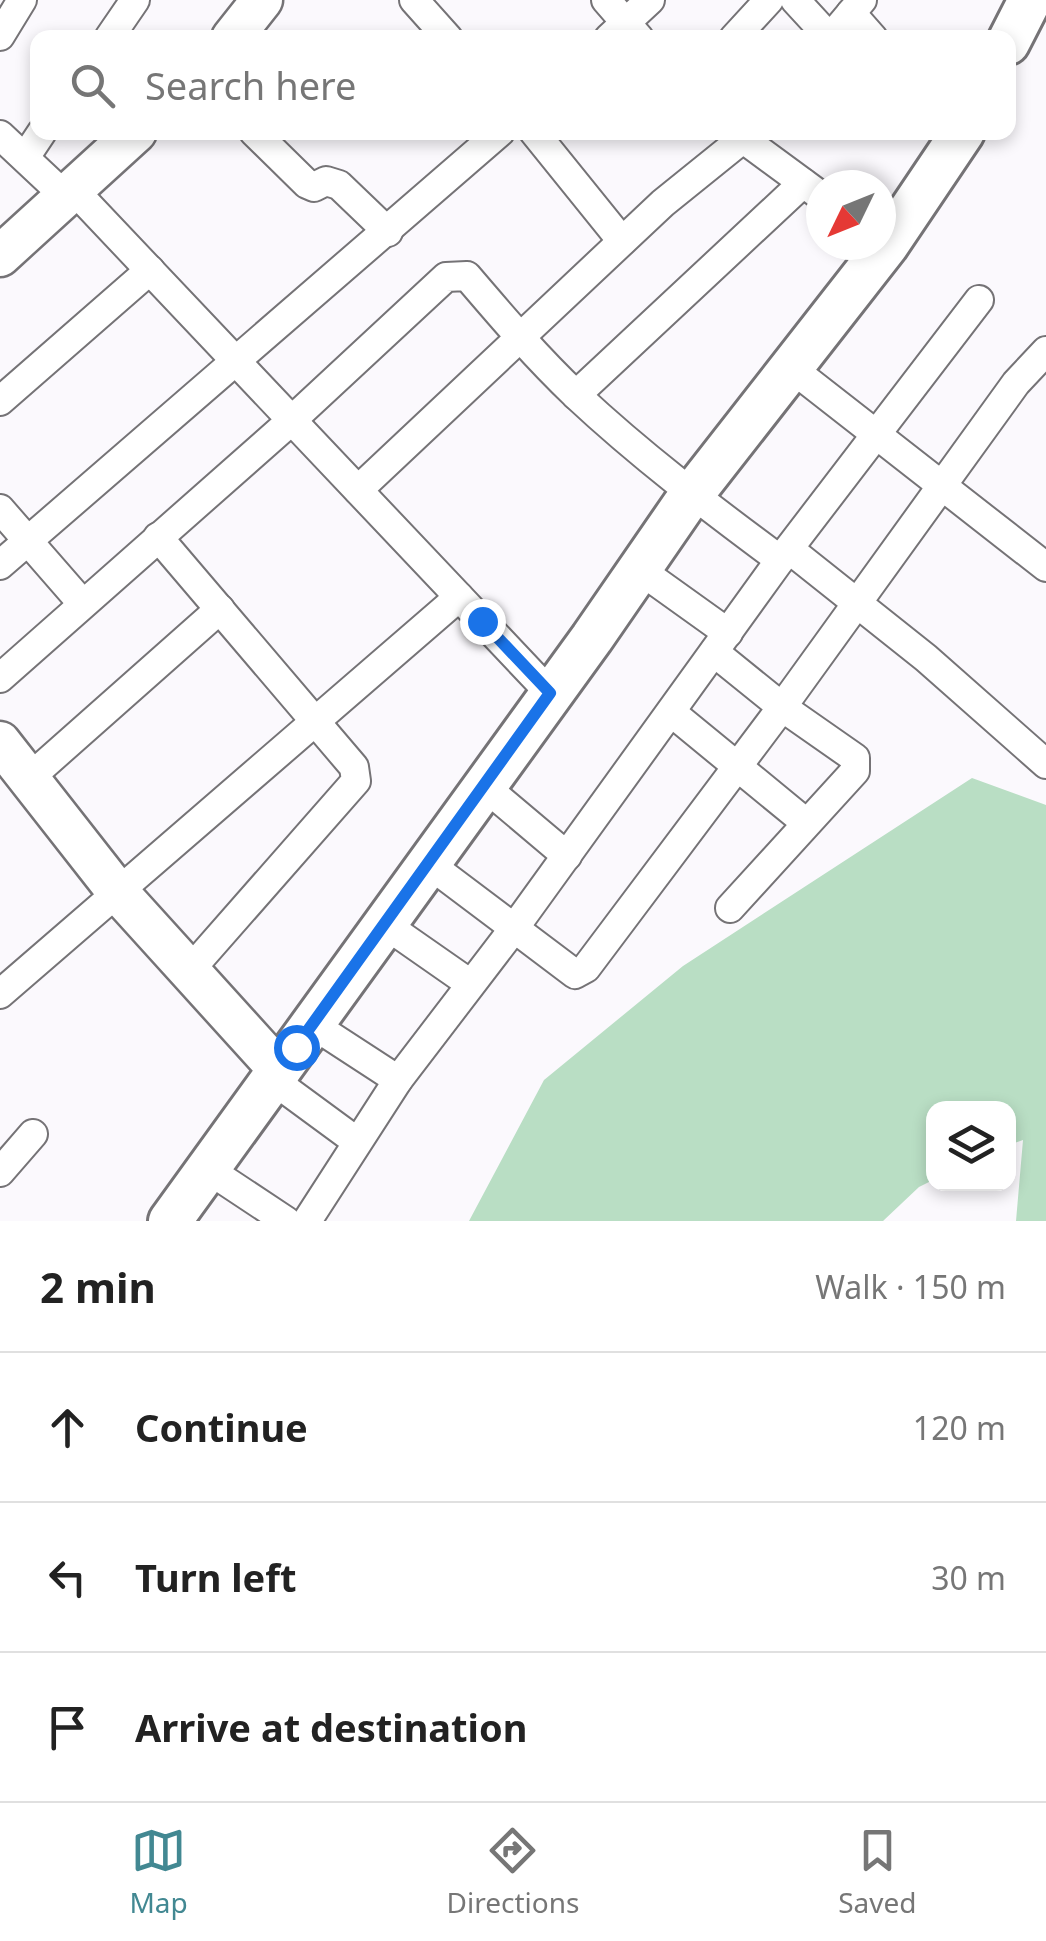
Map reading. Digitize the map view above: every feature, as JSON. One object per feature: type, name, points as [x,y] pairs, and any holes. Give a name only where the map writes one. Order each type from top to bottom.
[{"type":"main road","points":[[1015,30],[1030,0]]},
{"type":"main road","points":[[896,225],[957,140]]},
{"type":"main road","points":[[170,1221],[692,495],[870,260]]},
{"type":"street","points":[[0,36],[22,0]]},
{"type":"street","points":[[114,30],[135,0]]},
{"type":"street","points":[[238,30],[262,0]]},
{"type":"street","points":[[414,0],[441,30]]},
{"type":"street","points":[[606,0],[622,30]]},
{"type":"street","points":[[626,30],[650,0]]},
{"type":"street","points":[[742,30],[770,0]]},
{"type":"street","points":[[796,0],[823,30]]},
{"type":"street","points":[[836,30],[856,6],[870,30]]},
{"type":"street","points":[[0,135],[68,191],[150,270],[550,693]]},
{"type":"street","points":[[26,156],[37,140]]},
{"type":"street","points":[[0,256],[127,140]]},
{"type":"street","points":[[262,140],[307,184],[314,188],[326,181],[339,185],[388,232]]},
{"type":"street","points":[[0,565],[491,140]]},
{"type":"street","points":[[540,140],[622,241]]},
{"type":"street","points":[[358,490],[663,203],[737,140]]},
{"type":"street","points":[[749,140],[806,184]]},
{"type":"street","points":[[576,395],[806,194]]},
{"type":"street","points":[[0,401],[150,270]]},
{"type":"street","points":[[0,678],[292,420],[446,277],[467,276],[576,395],[692,495],[857,605],[926,658],[1045,762]]},
{"type":"street","points":[[306,1221],[398,1080],[515,927],[784,555],[980,300]]},
{"type":"street","points":[[429,864],[575,974],[586,968],[944,487],[1016,384],[1046,351]]},
{"type":"street","points":[[790,367],[1044,563]]},
{"type":"street","points":[[0,509],[82,603]]},
{"type":"street","points":[[158,537],[354,767],[356,781],[190,970]]},
{"type":"street","points":[[640,570],[721,642],[782,707],[855,758],[856,770],[730,908]]},
{"type":"street","points":[[0,994],[459,597]]},
{"type":"street","points":[[28,780],[220,609]]},
{"type":"street","points":[[671,712],[805,822]]},
{"type":"street","points":[[0,742],[116,890],[190,970],[276,1075],[356,1141]]},
{"type":"street","points":[[484,786],[566,856]]},
{"type":"street","points":[[384,923],[470,983]]},
{"type":"street","points":[[312,1024],[398,1080]]},
{"type":"street","points":[[0,1172],[32,1134]]},
{"type":"street","points":[[206,1168],[286,1221]]},
{"type":"green space","points":[[972,778],[1046,805],[1046,1221],[1016,1221],[1023,1140],[1016,1142],[1016,1101],[926,1101],[926,1184],[883,1221],[469,1221],[544,1080],[683,966]]},
{"type":"route","points":[[296,1047],[550,693],[482,621]]}]
